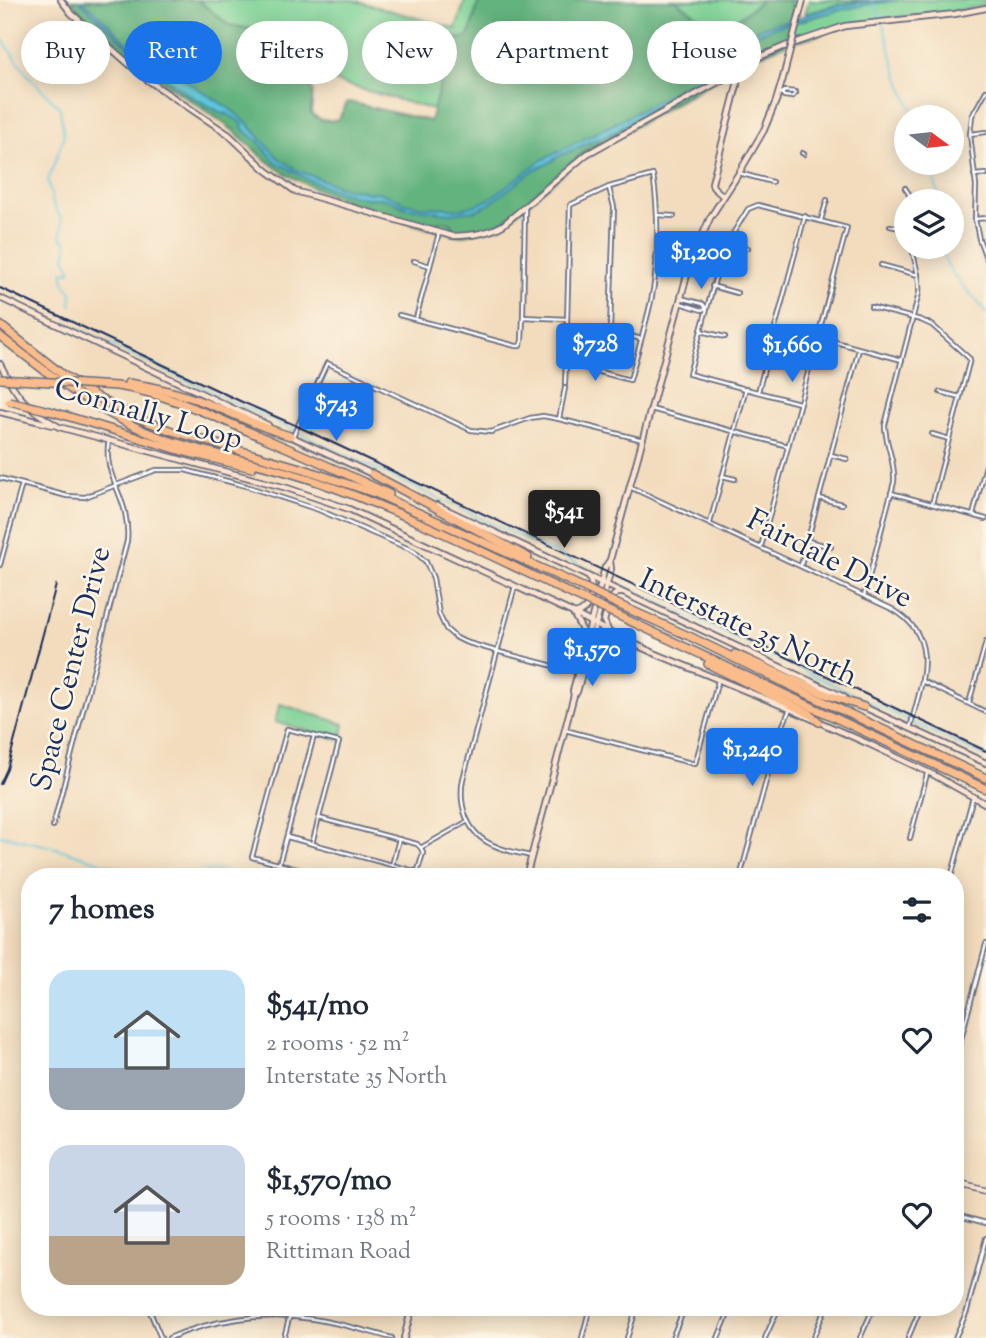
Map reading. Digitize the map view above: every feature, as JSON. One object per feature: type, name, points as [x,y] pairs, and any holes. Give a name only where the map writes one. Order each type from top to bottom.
[{"type":"highway","points":[[0,325],[63,375],[135,417],[172,431],[345,482],[393,501],[691,637],[986,778]]},
{"type":"highway","points":[[0,336],[97,408]]},
{"type":"highway","points":[[0,342],[66,391],[138,428],[166,439],[317,481],[364,500],[986,789]]},
{"type":"highway","name":"Connally Loop","points":[[0,379],[117,384],[164,397],[208,413],[341,472],[486,543]]},
{"type":"highway","points":[[117,384],[156,388],[269,429],[293,434]]},
{"type":"highway","name":"Connally Loop","points":[[0,398],[183,452],[280,475],[364,500]]},
{"type":"highway","points":[[372,474],[587,589]]},
{"type":"highway","points":[[691,637],[760,664],[825,694],[864,707]]},
{"type":"highway","points":[[674,643],[726,674],[810,714],[819,722]]},
{"type":"main road","points":[[61,0],[71,13],[146,79],[228,134],[266,170],[295,191],[452,236],[483,233],[503,225],[587,154],[714,84]]},
{"type":"main road","points":[[604,584],[604,572],[610,560],[690,264],[710,218],[764,130],[780,93],[803,0]]},
{"type":"main road","points":[[761,56],[845,26],[986,8]]},
{"type":"main road","points":[[723,196],[712,183],[737,84]]},
{"type":"main road","name":"Interstate 35 North","points":[[0,298],[293,434],[864,707],[911,724],[986,763]]},
{"type":"main road","name":"Interstate 35 North","points":[[0,364],[20,398],[59,427],[274,484],[349,509],[615,635],[790,709],[928,772],[986,804]]},
{"type":"main road","points":[[0,412],[59,427]]},
{"type":"main road","points":[[610,560],[614,586],[623,593]]},
{"type":"main road","points":[[574,695],[577,692],[604,584],[611,569]]},
{"type":"main road","points":[[586,650],[581,628],[573,613],[581,613],[587,607],[592,585],[588,576],[604,572]]},
{"type":"main road","points":[[608,631],[604,621],[611,598],[617,593],[623,593]]},
{"type":"main road","points":[[529,868],[573,691],[586,650],[602,636],[615,635]]},
{"type":"main road","points":[[964,1185],[986,1191]]},
{"type":"main road","points":[[404,1338],[410,1316]]},
{"type":"street","points":[[986,91],[972,117],[970,134],[975,219],[986,258]]},
{"type":"street","points":[[970,134],[986,132]]},
{"type":"street","points":[[739,173],[772,181]]},
{"type":"street","points":[[974,175],[986,174]]},
{"type":"street","points":[[559,419],[565,386],[570,205],[609,187],[653,175],[657,215],[652,300],[630,380],[566,363]]},
{"type":"street","points":[[609,187],[614,207],[610,330],[641,339]]},
{"type":"street","points":[[821,221],[827,200]]},
{"type":"street","points":[[761,547],[847,228],[764,205],[752,206],[729,242],[719,265],[689,374],[799,403]]},
{"type":"street","points":[[399,315],[520,346],[525,208]]},
{"type":"street","points":[[657,215],[674,216]]},
{"type":"street","points":[[758,392],[805,216]]},
{"type":"street","points":[[975,219],[986,218]]},
{"type":"street","points":[[890,226],[894,227]]},
{"type":"street","points":[[416,319],[439,233]]},
{"type":"street","points":[[729,242],[748,248]]},
{"type":"street","points":[[656,258],[690,264]]},
{"type":"street","points":[[864,596],[891,493],[894,470],[885,425],[920,289],[915,259]]},
{"type":"street","points":[[414,261],[430,265]]},
{"type":"street","points":[[881,265],[918,275]]},
{"type":"street","points":[[712,286],[737,293]]},
{"type":"street","points":[[680,301],[704,304],[706,308]]},
{"type":"street","points":[[871,307],[932,325],[970,359],[932,504]]},
{"type":"street","points":[[523,317],[567,319]]},
{"type":"street","points":[[701,331],[725,337]]},
{"type":"street","points":[[817,337],[902,360]]},
{"type":"street","points":[[950,349],[954,344]]},
{"type":"street","points":[[801,566],[859,349]]},
{"type":"street","points":[[293,434],[327,363],[471,430],[499,430],[538,416],[643,440]]},
{"type":"street","points":[[710,523],[746,388]]},
{"type":"street","points":[[940,392],[960,397]]},
{"type":"street","points":[[651,409],[788,446]]},
{"type":"street","points":[[932,434],[949,439]]},
{"type":"street","name":"Space Center Drive","points":[[53,826],[128,532],[125,513],[107,461],[109,440]]},
{"type":"street","points":[[831,455],[846,459]]},
{"type":"street","points":[[973,515],[986,465]]},
{"type":"street","points":[[0,478],[74,497],[93,495],[156,470],[185,470],[246,486],[319,510],[390,539],[414,551],[426,562],[433,578],[439,614],[446,629],[455,637],[496,651],[578,672]]},
{"type":"street","points":[[722,475],[735,479]]},
{"type":"street","points":[[0,565],[22,484]]},
{"type":"street","name":"Fairdale Drive","points":[[630,487],[898,612],[915,629],[924,652],[922,681],[911,724]]},
{"type":"street","points":[[891,493],[986,519]]},
{"type":"street","points":[[819,498],[842,504]]},
{"type":"street","points":[[808,541],[831,547]]},
{"type":"street","points":[[515,586],[463,779],[462,806],[468,821],[486,842],[532,857]]},
{"type":"street","points":[[969,704],[986,642]]},
{"type":"street","points":[[565,730],[695,764],[719,681]]},
{"type":"street","points":[[922,681],[986,712]]},
{"type":"street","points":[[742,868],[778,737],[790,709]]},
{"type":"street","points":[[294,868],[253,857],[287,729],[339,743],[312,844]]},
{"type":"street","points":[[279,864],[314,736]]},
{"type":"street","points":[[910,838],[928,772]]},
{"type":"street","points":[[953,868],[973,797]]},
{"type":"street","points":[[319,818],[417,844],[423,853],[419,868]]},
{"type":"street","points":[[421,848],[468,821]]},
{"type":"street","points":[[286,837],[403,868]]},
{"type":"street","points":[[392,865],[399,839]]},
{"type":"street","points":[[964,1028],[986,944]]},
{"type":"street","points":[[964,1217],[986,1223]]},
{"type":"street","points":[[955,1338],[967,1311],[986,1238]]},
{"type":"street","points":[[152,1316],[161,1338]]},
{"type":"street","points":[[582,1338],[588,1316]]},
{"type":"street","points":[[627,1338],[634,1316]]},
{"type":"street","points":[[672,1338],[681,1316]]},
{"type":"street","points":[[718,1338],[728,1316]]},
{"type":"street","points":[[765,1338],[775,1316]]},
{"type":"street","points":[[813,1338],[822,1316]]},
{"type":"street","points":[[860,1338],[870,1316]]},
{"type":"street","points":[[908,1338],[917,1316]]},
{"type":"street","points":[[169,1338],[202,1326],[257,1317],[319,1320],[392,1338]]},
{"type":"street","points":[[284,1338],[289,1317]]},
{"type":"green space","points":[[71,0],[198,0],[229,25],[236,26],[236,84],[308,84],[313,91],[311,113],[327,121],[339,119],[349,102],[430,121],[441,84],[457,84],[457,38],[469,36],[471,29],[471,84],[633,84],[633,21],[473,21],[479,0],[675,0],[705,21],[647,21],[647,84],[706,84],[586,150],[504,221],[479,230],[452,233],[452,224],[444,221],[429,229],[372,211],[299,181],[263,158],[226,125],[166,84],[222,84],[222,21],[124,21],[124,54],[110,42],[110,21],[88,21]]},
{"type":"green space","points":[[82,0],[353,0],[428,21],[362,21],[362,84],[457,84],[457,26],[465,0],[799,0],[794,23],[846,8],[886,1],[986,0],[986,5],[959,11],[845,25],[788,43],[761,55],[761,21],[647,21],[647,84],[709,84],[584,153],[500,227],[460,236],[401,220],[434,110],[344,84],[348,84],[348,21],[236,21],[236,53],[222,49],[222,21],[125,21],[97,13]]},
{"type":"green space","points":[[762,0],[789,0],[792,9],[786,40],[761,54],[761,21],[735,21]]},
{"type":"green space","points":[[809,0],[869,0],[836,5],[805,14]]},
{"type":"green space","points":[[280,704],[344,724],[341,740],[275,722]]},
{"type":"water","points":[[79,0],[105,21],[101,21]]},
{"type":"water","points":[[899,0],[835,11],[761,32],[761,28],[770,25],[844,5]]},
{"type":"water","points":[[110,26],[124,40],[124,42],[110,29]]},
{"type":"water","points":[[173,84],[191,84],[230,109],[247,123],[278,158],[297,170],[345,189],[378,192],[404,203],[423,207],[460,209],[490,199],[540,161],[686,84],[694,84],[613,132],[535,169],[488,205],[476,210],[449,213],[406,208],[381,198],[365,198],[336,191],[307,179],[276,162],[259,142],[243,129],[242,123],[195,99]]},
{"type":"waterway","points":[[873,4],[883,24],[895,68],[910,105]]},
{"type":"waterway","points":[[0,36],[27,74],[60,108],[64,137],[48,180],[53,204],[62,221],[61,238],[66,240],[65,258],[71,270],[64,271],[63,277],[72,293],[71,306]]},
{"type":"waterway","points":[[933,175],[937,189]]},
{"type":"waterway","points":[[945,259],[953,275],[986,313]]},
{"type":"waterway","points":[[68,322],[103,341],[591,570]]},
{"type":"waterway","points":[[620,584],[986,757]]},
{"type":"waterway","points":[[0,835],[56,848],[119,868]]},
{"type":"railway","points":[[0,288],[986,751]]},
{"type":"railway","points":[[0,784],[7,769],[56,585]]}]
